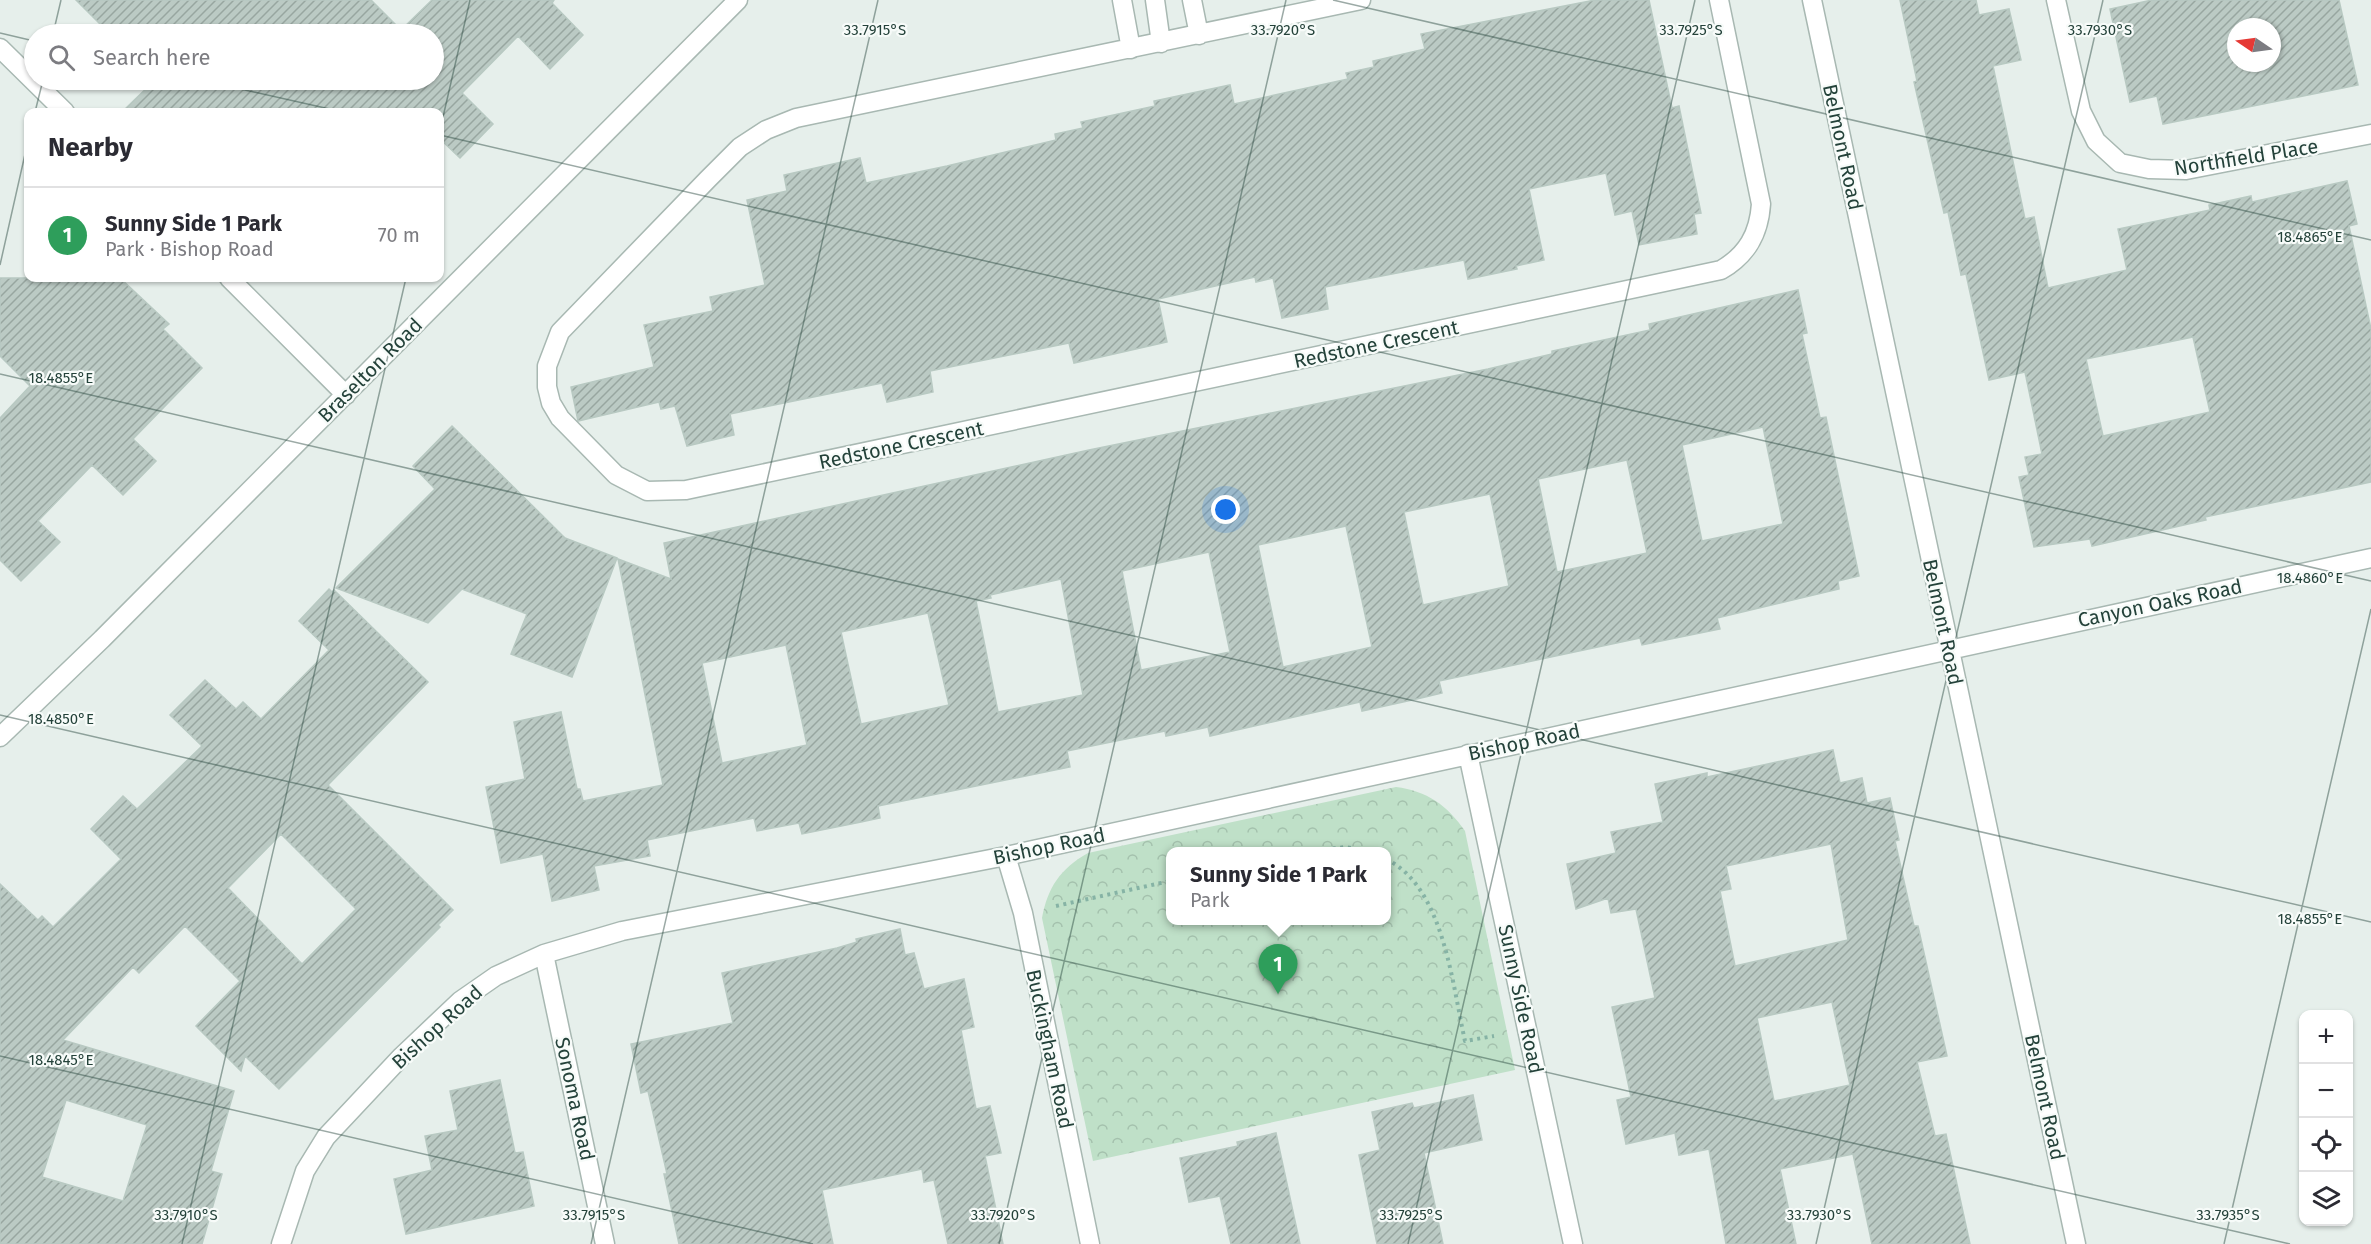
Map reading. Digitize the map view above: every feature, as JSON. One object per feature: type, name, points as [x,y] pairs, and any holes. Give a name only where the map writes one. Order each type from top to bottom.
[{"type":"street","name":"Braselton Road","points":[[2,730],[102,639],[738,0]]},
{"type":"street","points":[[1122,0],[1131,49]]},
{"type":"street","points":[[1155,0],[1161,43]]},
{"type":"street","points":[[1192,0],[1199,35]]},
{"type":"street","name":"Redstone Crescent","points":[[1361,0],[796,118],[766,130],[749,141],[708,179],[560,332],[547,366],[547,387],[551,403],[560,418],[616,475],[647,491],[686,490],[1721,270],[1746,250],[1755,235],[1761,204],[1719,0]]},
{"type":"street","name":"Belmont Road","points":[[1812,0],[2076,1244]]},
{"type":"street","name":"Northfield Place","points":[[2056,0],[2081,111],[2096,141],[2120,163],[2149,169],[2186,170],[2371,134]]},
{"type":"street","points":[[0,48],[24,72]]},
{"type":"street","points":[[43,90],[61,108]]},
{"type":"street","points":[[233,282],[346,395]]},
{"type":"street","name":"Canyon Oaks Road","points":[[1949,648],[2371,558]]},
{"type":"street","name":"Bishop Road","points":[[281,1244],[305,1171],[326,1137],[402,1056],[460,1001],[496,976],[544,954],[622,931],[1006,856],[1949,648]]},
{"type":"street","name":"Sunny Side Road","points":[[1468,754],[1573,1244]]},
{"type":"street","name":"Buckingham Road","points":[[1006,856],[1023,913],[1090,1244]]},
{"type":"street","name":"Sonoma Road","points":[[544,954],[605,1244]]},
{"type":"path","points":[[1391,863],[1409,876],[1424,893],[1435,913],[1465,1041],[1527,1029]]},
{"type":"path","points":[[1023,913],[1166,882]]},
{"type":"green space","points":[[1396,787],[1427,796],[1451,814],[1465,831],[1515,1070],[1093,1161],[1042,918],[1052,888],[1063,872],[1088,853]]},
{"type":"building","points":[[76,0],[371,0],[395,24],[100,24]]},
{"type":"building","points":[[432,0],[554,0],[552,3],[583,35],[550,69],[518,36],[462,93],[493,124],[460,158],[444,143],[444,108],[126,108],[145,90],[444,90],[444,24],[407,24]]},
{"type":"building","points":[[1595,0],[1649,0],[1672,108],[1679,106],[1701,213],[1694,214],[1697,234],[1639,245],[1632,211],[1615,215],[1606,173],[1529,189],[1544,260],[1516,266],[1517,269],[1468,279],[1464,260],[1325,287],[1328,309],[1282,318],[1273,278],[1256,282],[1255,277],[1158,299],[1167,342],[1074,363],[1069,343],[930,371],[933,392],[887,402],[882,383],[730,414],[734,435],[687,446],[675,406],[661,409],[659,402],[578,421],[571,387],[654,367],[644,325],[713,311],[710,297],[765,285],[747,200],[787,191],[784,175],[860,158],[866,183],[947,166],[1056,140],[1055,134],[1083,128],[1081,122],[1155,106],[1154,101],[1230,85],[1234,104],[1348,79],[1346,73],[1374,67],[1373,61],[1425,49],[1421,34]]},
{"type":"building","points":[[1900,0],[1976,0],[1979,15],[2009,9],[2021,60],[1993,66],[2025,219],[2034,217],[2048,288],[2127,270],[2118,229],[2210,210],[2209,205],[2251,196],[2252,202],[2347,181],[2357,224],[2349,226],[2371,329],[2371,482],[2205,517],[2206,520],[2092,546],[2090,539],[2034,547],[2019,477],[2029,475],[2025,457],[2042,454],[2025,372],[1989,380],[1966,274],[1961,275],[1948,212],[1944,213],[1914,82],[1917,81]],"holes":[[[2193,337],[2210,412],[2103,436],[2086,359]]]},
{"type":"building","points":[[2152,0],[2339,0],[2358,85],[2163,124],[2157,96],[2130,102],[2110,9]]},
{"type":"building","points":[[0,278],[24,278],[24,282],[124,282],[169,324],[163,329],[202,368],[133,439],[156,461],[123,495],[92,465],[38,521],[60,542],[21,581],[0,560],[0,418],[30,386],[0,356]]},
{"type":"building","points":[[1798,290],[1807,333],[1802,334],[1820,418],[1826,417],[1859,576],[1838,581],[1839,589],[1717,618],[1720,629],[1642,645],[1640,638],[1439,681],[1442,693],[1421,698],[1362,711],[1360,702],[1210,736],[1208,727],[1166,736],[1165,731],[1067,751],[1070,767],[878,806],[880,818],[802,834],[799,823],[757,831],[754,818],[647,840],[650,856],[594,866],[599,890],[552,901],[543,854],[501,863],[486,787],[525,779],[514,722],[561,712],[577,789],[580,789],[583,801],[663,785],[618,559],[671,579],[664,543],[1089,450],[1488,369],[1552,354],[1552,351],[1650,330],[1649,324]],"holes":[[[1763,427],[1783,524],[1702,541],[1682,445]],[[1627,460],[1647,553],[1557,572],[1538,479]],[[1490,494],[1509,586],[1423,605],[1404,512]],[[1346,526],[1372,647],[1283,667],[1258,545]],[[1209,552],[1230,652],[1141,670],[1122,571]],[[1061,579],[1083,695],[998,712],[976,601],[991,598],[990,595]],[[928,613],[949,705],[861,724],[841,632]],[[786,645],[807,745],[722,763],[702,663]]]},
{"type":"building","points":[[452,426],[565,538],[617,558],[572,677],[511,654],[527,614],[462,589],[428,623],[336,588],[435,489],[413,466]]},
{"type":"building","points":[[329,589],[332,592],[334,590],[428,682],[328,785],[453,910],[438,925],[440,927],[279,1089],[245,1056],[241,1071],[196,1026],[240,981],[185,926],[139,973],[133,967],[63,1040],[234,1091],[211,1171],[222,1174],[202,1244],[0,1244],[0,884],[38,920],[42,916],[53,927],[121,859],[91,829],[123,796],[137,809],[202,746],[170,715],[205,680],[236,709],[243,702],[261,719],[329,650],[299,621]],"holes":[[[281,834],[356,909],[302,964],[228,888]],[[66,1100],[147,1125],[123,1201],[42,1177]]]},
{"type":"building","points":[[1833,750],[1840,783],[1862,778],[1867,803],[1890,798],[1899,840],[1895,841],[1914,926],[1918,926],[1947,1056],[1917,1062],[1935,1136],[1946,1134],[1970,1244],[1872,1244],[1853,1154],[1780,1169],[1796,1244],[1726,1244],[1709,1149],[1679,1155],[1675,1133],[1626,1144],[1617,1100],[1631,1097],[1612,1007],[1655,998],[1636,909],[1611,913],[1608,898],[1576,909],[1567,864],[1616,853],[1611,832],[1663,822],[1655,784],[1707,773],[1707,777]],"holes":[[[1831,844],[1848,940],[1735,966],[1720,891],[1731,889],[1726,866]],[[1832,1002],[1850,1085],[1774,1101],[1757,1018]]]},
{"type":"building","points":[[900,929],[905,955],[914,953],[924,989],[964,979],[974,1027],[961,1030],[976,1109],[990,1106],[1001,1153],[985,1156],[1003,1244],[948,1244],[934,1180],[924,1182],[922,1169],[822,1190],[833,1244],[679,1244],[664,1174],[667,1174],[648,1091],[641,1093],[631,1044],[733,1023],[722,973],[837,948],[857,942],[856,939]]},
{"type":"building","points":[[500,1080],[515,1153],[523,1152],[534,1206],[406,1234],[394,1179],[432,1170],[425,1136],[458,1130],[450,1091]]},
{"type":"building","points":[[1473,1095],[1482,1140],[1424,1153],[1443,1244],[1377,1244],[1359,1155],[1380,1150],[1372,1112],[1412,1103],[1414,1108]]},
{"type":"building","points":[[1276,1133],[1300,1244],[1231,1244],[1220,1196],[1189,1202],[1180,1158],[1238,1146],[1237,1142]]},
{"type":"place","name":"Sunny Side 1 Park","points":[[1278,994]]}]
